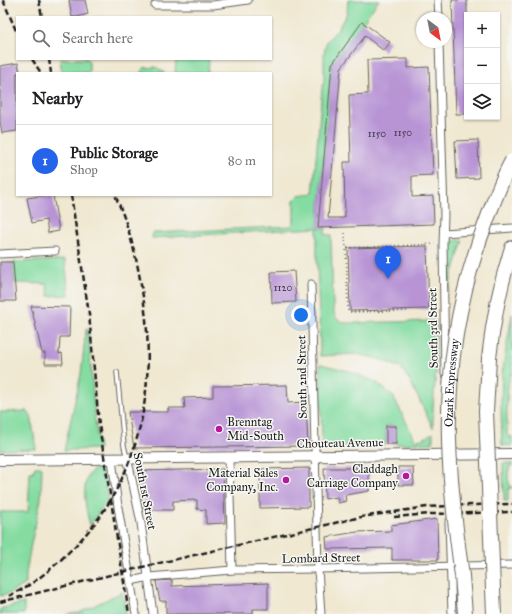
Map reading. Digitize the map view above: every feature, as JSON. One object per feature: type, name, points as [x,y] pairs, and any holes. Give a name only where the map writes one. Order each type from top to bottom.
[{"type":"highway","name":"Ozark Expressway","points":[[465,614],[452,490],[449,442],[450,382],[452,362],[471,264],[491,207],[512,161]]},
{"type":"highway","points":[[494,614],[486,411],[491,338],[506,265],[512,248]]},
{"type":"highway","points":[[496,310],[512,277]]},
{"type":"street","points":[[155,5],[214,6],[248,0]]},
{"type":"street","points":[[438,0],[439,12]]},
{"type":"street","name":"South 3rd Street","points":[[439,48],[444,215],[443,244],[446,455],[452,614]]},
{"type":"street","points":[[444,233],[512,228]]},
{"type":"street","points":[[0,254],[55,252]]},
{"type":"street","name":"South 2nd Street","points":[[311,284],[318,569],[321,614]]},
{"type":"street","name":"Chouteau Avenue","points":[[0,460],[512,454]]},
{"type":"street","points":[[229,458],[232,570]]},
{"type":"street","points":[[112,459],[118,507],[136,614]]},
{"type":"street","name":"South 1st Street","points":[[127,459],[141,523],[153,614]]},
{"type":"street","name":"Lombard Street","points":[[131,581],[149,576],[232,570],[512,564]]},
{"type":"lane","name":"South 1st Street","points":[[117,372],[124,446],[127,459]]},
{"type":"path","points":[[345,233],[348,312],[409,310]]},
{"type":"path","points":[[346,248],[437,244]]},
{"type":"green space","points":[[348,0],[379,0],[332,64],[318,228],[326,228],[325,233],[327,235],[331,235],[334,312],[337,319],[345,323],[436,321],[436,371],[433,428],[410,381],[401,368],[382,360],[357,354],[320,356],[317,228],[152,238],[153,233],[292,226],[294,221],[294,200],[298,196],[313,194],[322,88],[324,82],[324,53],[327,41],[338,29],[347,13]]},
{"type":"green space","points":[[60,60],[88,60],[89,62],[89,72],[62,72]]},
{"type":"green space","points":[[176,60],[209,60],[208,72],[175,72]]},
{"type":"green space","points":[[156,67],[164,72],[141,72],[144,68]]},
{"type":"green space","points":[[463,240],[448,293],[448,243],[450,241]]},
{"type":"green space","points":[[65,260],[69,295],[49,296],[47,284],[15,283],[13,262]]},
{"type":"green space","points":[[512,314],[512,375],[510,375],[507,397],[507,434],[509,438],[512,436],[512,446],[502,445],[501,405],[502,374]]},
{"type":"green space","points":[[86,329],[88,329],[95,420],[99,449],[64,451],[81,374]]},
{"type":"green space","points":[[320,364],[349,371],[376,382],[393,396],[415,440],[423,439],[433,433],[433,443],[396,444],[396,426],[386,426],[386,444],[322,446]]},
{"type":"green space","points":[[27,411],[31,415],[36,449],[0,450],[0,412]]},
{"type":"green space","points":[[503,463],[512,463],[512,466],[509,466],[508,472],[508,480],[510,487],[512,488],[508,489],[508,501],[504,501]]},
{"type":"green space","points":[[102,466],[108,500],[90,525],[85,498],[86,483],[91,472]]},
{"type":"green space","points":[[35,467],[42,467],[41,499],[31,544],[26,574],[26,584],[8,594],[0,596],[0,512],[28,512],[30,472],[33,472]]},
{"type":"green space","points":[[122,592],[126,614],[67,614],[79,613]]},
{"type":"green space","points":[[24,603],[24,614],[0,614],[0,609]]},
{"type":"building","points":[[69,0],[85,0],[88,14],[72,16]]},
{"type":"building","points":[[452,0],[467,0],[467,12],[464,12],[464,114],[456,114]]},
{"type":"building","points":[[362,22],[390,42],[384,51],[365,36],[341,68],[328,218],[345,217],[344,162],[351,162],[349,95],[368,94],[367,60],[408,59],[408,68],[429,67],[433,175],[412,176],[412,197],[433,196],[434,224],[318,228],[332,64]]},
{"type":"building","points":[[18,63],[20,72],[16,72],[16,131],[2,133],[0,122],[0,66]]},
{"type":"building","points":[[478,140],[479,178],[457,179],[455,141]]},
{"type":"building","points":[[53,196],[59,231],[48,233],[46,220],[32,223],[27,198]]},
{"type":"building","points":[[427,246],[429,309],[350,311],[348,248]]},
{"type":"building","points":[[0,262],[13,262],[16,301],[0,301]]},
{"type":"building","points":[[294,271],[296,302],[272,303],[271,272]]},
{"type":"building","points":[[31,306],[70,307],[69,337],[60,337],[59,354],[62,353],[63,364],[45,364],[45,353],[42,353]]},
{"type":"building","name":"Brenntag Mid-South","points":[[287,385],[288,403],[306,402],[308,446],[134,448],[128,412],[168,412],[168,408],[185,408],[184,398],[213,397],[213,386]]},
{"type":"building","points":[[386,426],[396,426],[396,444],[386,444]]},
{"type":"building","name":"Claddagh Carriage Company","points":[[398,467],[413,467],[414,485],[398,485]]},
{"type":"building","points":[[309,468],[309,507],[260,508],[260,469]]},
{"type":"building","points":[[324,468],[369,468],[369,491],[345,495],[346,501],[338,503],[337,497],[325,499]]},
{"type":"building","points":[[223,469],[225,523],[206,524],[206,510],[197,509],[197,500],[173,501],[173,510],[144,510],[138,471]]},
{"type":"building","points":[[437,519],[438,560],[392,560],[392,548],[327,549],[326,537],[357,532],[391,531],[391,525]]},
{"type":"building","points":[[172,580],[172,586],[268,583],[268,609],[253,609],[253,614],[166,614],[166,601],[160,601],[156,581]]},
{"type":"railway","points":[[3,0],[16,31]]},
{"type":"railway","points":[[39,0],[42,16]]},
{"type":"railway","points":[[33,60],[40,72]]},
{"type":"railway","points":[[49,60],[51,72]]},
{"type":"railway","points":[[71,196],[89,314],[99,425],[129,614]]},
{"type":"railway","points":[[9,596],[26,587],[50,569],[72,549],[96,521],[115,492],[130,460],[140,427],[146,392],[148,357],[146,321],[137,262],[128,228],[115,196]]},
{"type":"railway","points":[[0,602],[155,564],[361,517],[427,507],[512,504]]},
{"type":"railway","points":[[394,517],[431,514],[512,512]]},
{"type":"place","name":"Public Storage","points":[[388,279]]},
{"type":"place","name":"Brenntag Mid-South","points":[[219,429]]},
{"type":"place","name":"Claddagh Carriage Company","points":[[406,476]]},
{"type":"place","name":"Material Sales Company, Inc.","points":[[286,480]]}]
